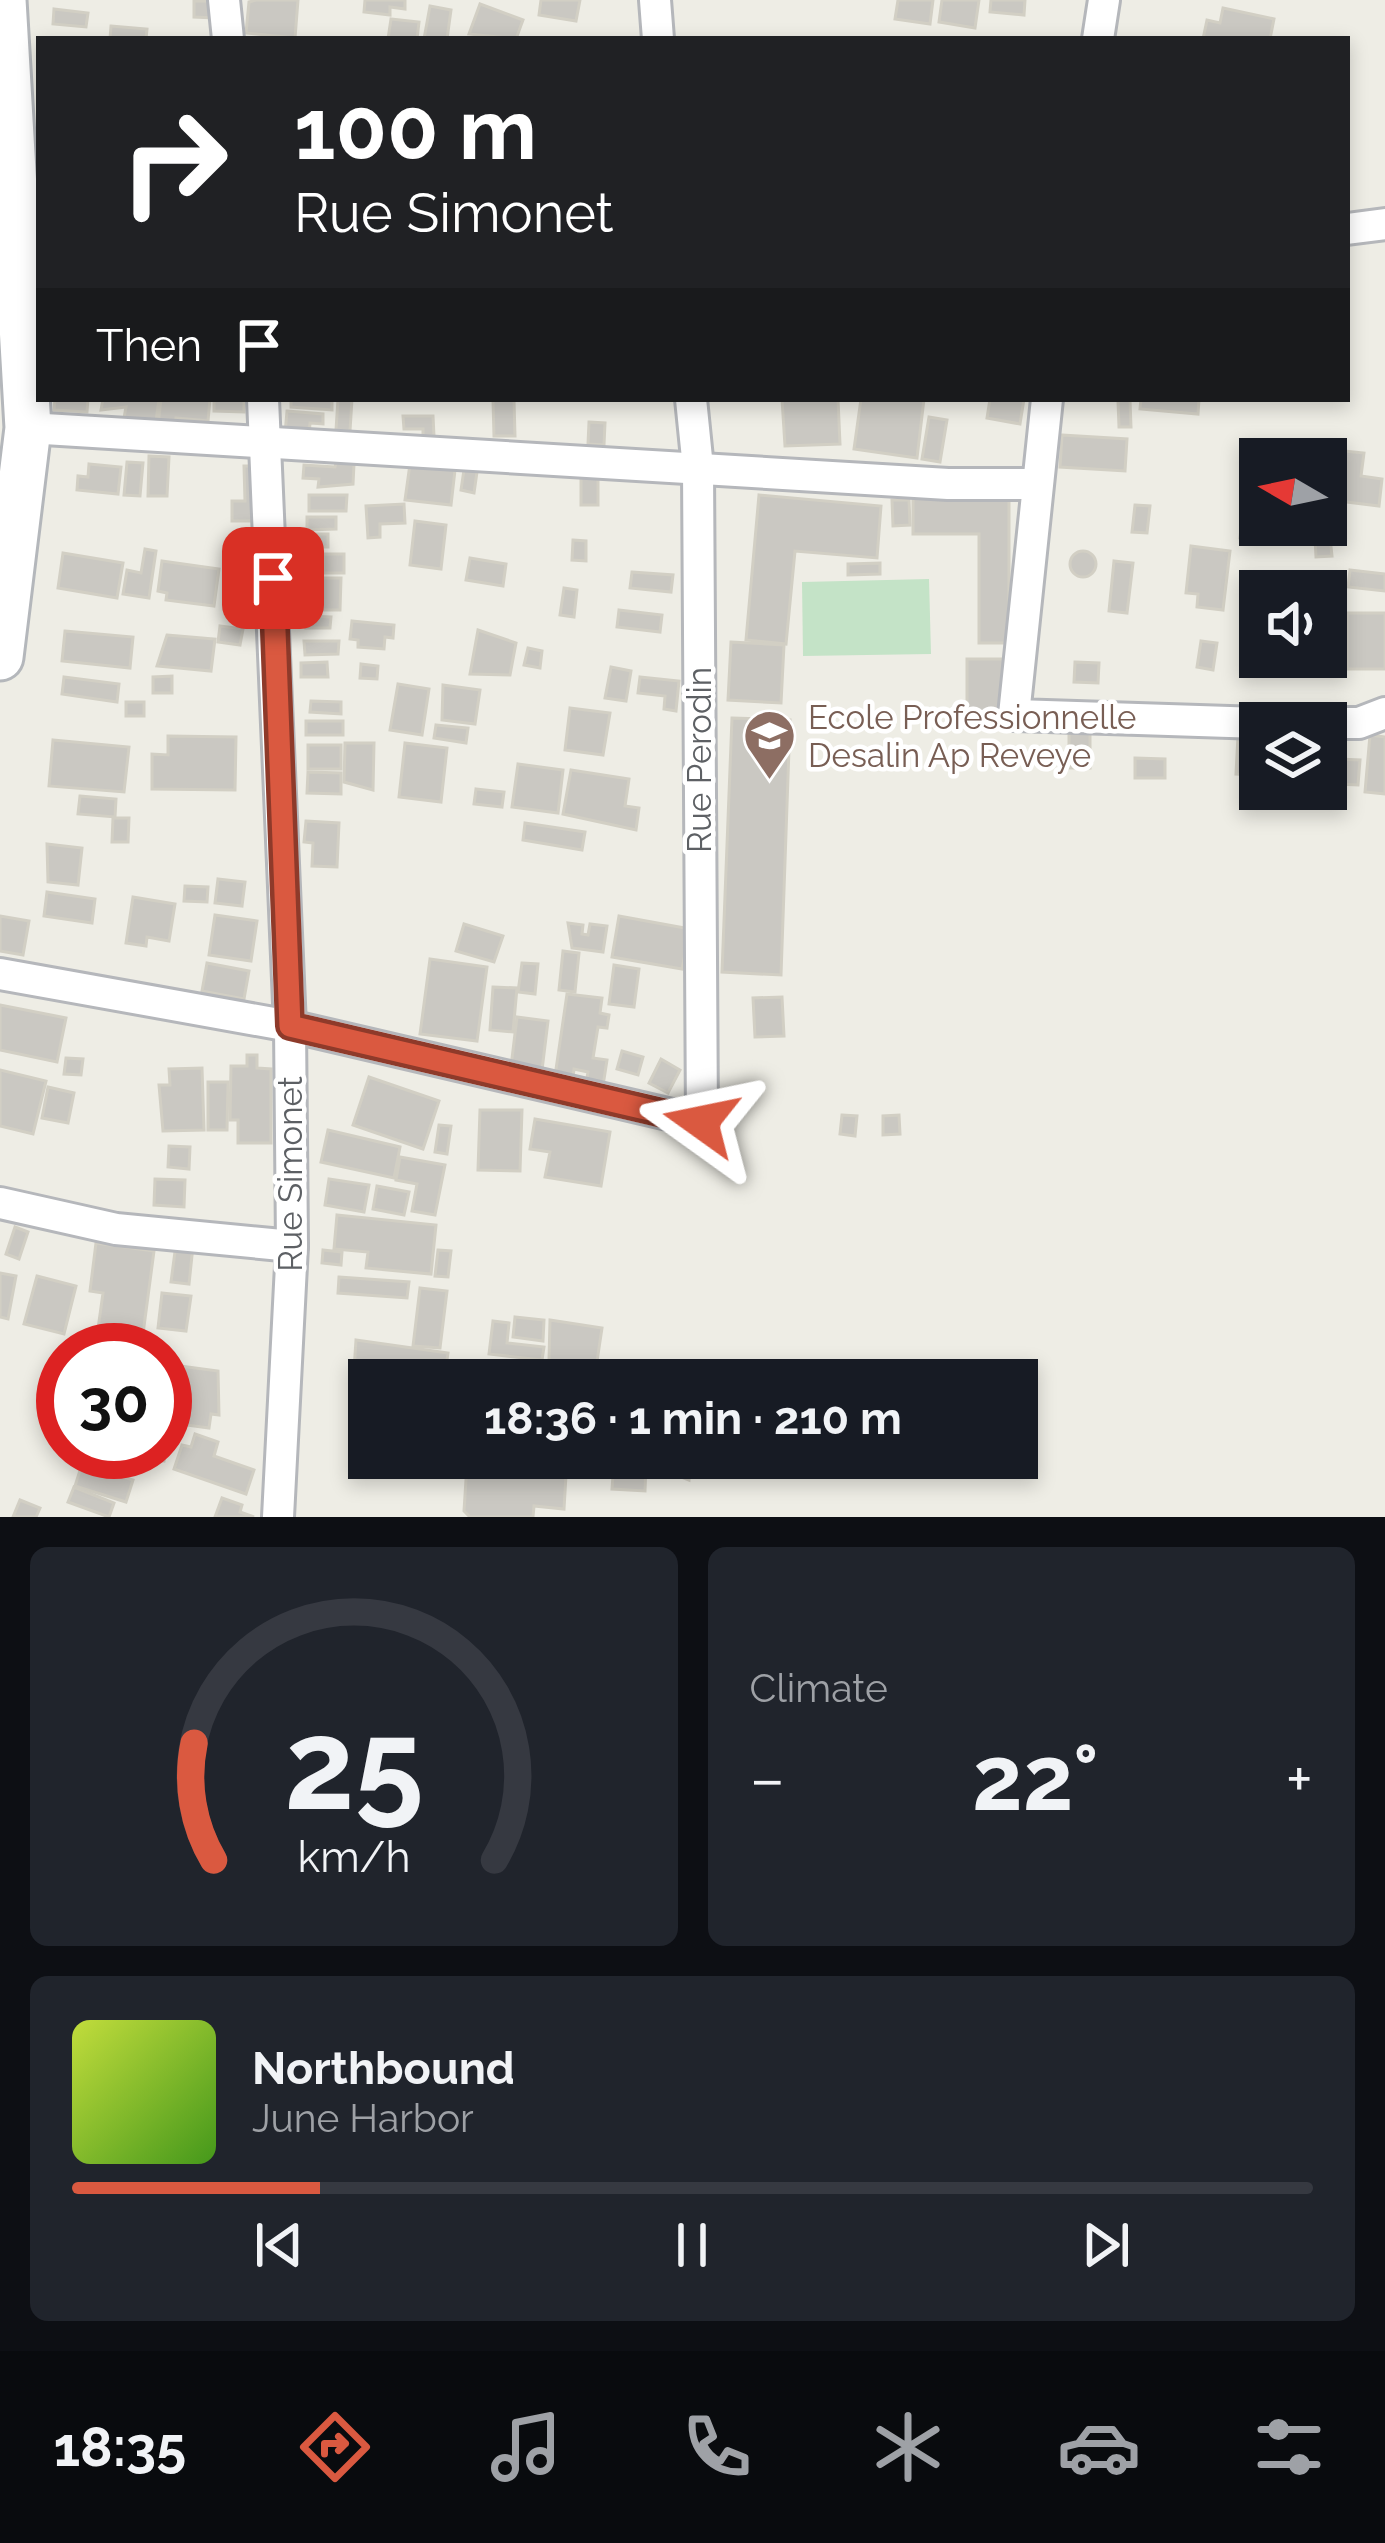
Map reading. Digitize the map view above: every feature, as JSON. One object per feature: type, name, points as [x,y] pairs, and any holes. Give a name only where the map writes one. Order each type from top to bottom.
[{"type":"main road","points":[[0,657],[10,479],[28,428],[14,360],[2,5]]},
{"type":"street","points":[[224,0],[228,36]]},
{"type":"street","points":[[655,0],[658,36]]},
{"type":"street","points":[[1098,36],[1104,0]]},
{"type":"street","points":[[1350,230],[1385,224]]},
{"type":"street","name":"Rue Simonet","points":[[263,402],[290,1026],[292,1246],[278,1517]]},
{"type":"street","name":"Rue Perodin","points":[[290,1026],[701,1122],[698,468],[691,402]]},
{"type":"street","points":[[1047,402],[1014,715],[1239,722]]},
{"type":"street","points":[[28,428],[948,484],[1037,484]]},
{"type":"street","points":[[1347,723],[1385,713]]},
{"type":"street","points":[[0,974],[290,1026]]},
{"type":"street","points":[[0,1203],[116,1229],[292,1246]]},
{"type":"green space","points":[[929,579],[931,654],[803,656],[802,582]]},
{"type":"building","points":[[298,0],[295,36],[246,33],[249,2]]},
{"type":"building","points":[[365,0],[405,0],[405,9],[390,7],[390,15],[364,12]]},
{"type":"building","points":[[541,0],[580,0],[576,21],[539,15]]},
{"type":"building","points":[[898,0],[933,0],[930,24],[895,19]]},
{"type":"building","points":[[942,0],[979,0],[975,28],[939,22]]},
{"type":"building","points":[[991,0],[1025,0],[1024,15],[990,12]]},
{"type":"building","points":[[194,1],[215,1],[214,18],[194,17]]},
{"type":"building","points":[[480,4],[523,20],[517,36],[469,34]]},
{"type":"building","points":[[430,6],[451,10],[447,36],[425,36]]},
{"type":"building","points":[[1223,8],[1274,19],[1271,36],[1204,36],[1207,20],[1220,23]]},
{"type":"building","points":[[54,9],[88,13],[86,27],[53,24]]},
{"type":"building","points":[[391,19],[419,22],[417,36],[388,36]]},
{"type":"building","points":[[111,26],[147,29],[146,36],[110,36]]},
{"type":"building","points":[[55,402],[88,402],[87,412],[54,410]]},
{"type":"building","points":[[102,402],[159,402],[156,421],[124,418],[126,407],[101,410]]},
{"type":"building","points":[[161,402],[210,402],[208,421],[176,418],[175,426],[158,425]]},
{"type":"building","points":[[214,402],[244,402],[244,412],[214,411]]},
{"type":"building","points":[[291,402],[332,402],[332,410],[291,407]]},
{"type":"building","points":[[338,402],[352,402],[350,431],[336,430]]},
{"type":"building","points":[[493,402],[514,402],[515,436],[494,436]]},
{"type":"building","points":[[782,402],[838,402],[840,444],[785,446]]},
{"type":"building","points":[[861,402],[924,402],[917,458],[854,449]]},
{"type":"building","points":[[990,402],[1024,402],[1020,424],[987,418]]},
{"type":"building","points":[[1118,402],[1130,402],[1131,427],[1119,427]]},
{"type":"building","points":[[1141,402],[1199,402],[1198,414],[1140,409]]},
{"type":"building","points":[[287,411],[323,414],[323,424],[310,423],[309,436],[285,434]]},
{"type":"building","points":[[403,416],[433,416],[434,436],[423,436],[423,429],[404,429]]},
{"type":"building","points":[[929,417],[947,420],[940,462],[922,459]]},
{"type":"building","points":[[589,422],[605,423],[604,445],[588,444]]},
{"type":"building","points":[[1062,435],[1127,439],[1125,471],[1060,467]]},
{"type":"building","points":[[1347,451],[1364,453],[1361,476],[1382,479],[1379,506],[1347,502]]},
{"type":"building","points":[[149,456],[169,457],[167,496],[148,496]]},
{"type":"building","points":[[127,462],[143,463],[140,496],[124,495]]},
{"type":"building","points":[[336,463],[354,464],[353,484],[318,487],[319,479],[303,478],[304,465],[335,467]]},
{"type":"building","points":[[465,463],[478,465],[474,493],[461,490]]},
{"type":"building","points":[[89,464],[121,467],[118,494],[77,490],[78,476],[88,477]]},
{"type":"building","points":[[410,464],[455,470],[451,505],[405,500]]},
{"type":"building","points":[[244,466],[264,466],[264,521],[232,521],[232,501],[245,501]]},
{"type":"building","points":[[581,476],[598,476],[598,505],[581,505]]},
{"type":"building","points":[[309,495],[347,495],[346,511],[309,511]]},
{"type":"building","points":[[759,495],[881,506],[877,558],[795,551],[786,644],[746,640]]},
{"type":"building","points":[[913,495],[1009,495],[1009,643],[979,643],[979,534],[913,534]]},
{"type":"building","points":[[892,500],[909,500],[910,525],[893,526]]},
{"type":"building","points":[[404,504],[405,523],[380,524],[380,537],[368,538],[366,506]]},
{"type":"building","points":[[1135,505],[1150,506],[1147,533],[1132,532]]},
{"type":"building","points":[[307,517],[336,517],[336,529],[307,530]]},
{"type":"building","points":[[415,521],[446,525],[441,569],[410,565]]},
{"type":"building","points":[[298,534],[328,534],[328,547],[298,547]]},
{"type":"building","points":[[573,540],[586,541],[586,561],[572,560]]},
{"type":"building","points":[[1191,546],[1230,551],[1223,610],[1197,607],[1198,594],[1186,593]]},
{"type":"building","points":[[1315,546],[1331,546],[1332,556],[1316,557]]},
{"type":"building","points":[[145,549],[156,551],[149,598],[123,594],[127,570],[141,573]]},
{"type":"building","points":[[1083,551],[1096,564],[1083,577],[1070,564]]},
{"type":"building","points":[[63,553],[123,563],[117,598],[58,588]]},
{"type":"building","points":[[323,554],[344,554],[344,573],[323,573]]},
{"type":"building","points":[[470,558],[506,564],[503,586],[466,580]]},
{"type":"building","points":[[162,561],[219,569],[214,606],[166,600],[167,593],[158,591]]},
{"type":"building","points":[[1114,561],[1133,563],[1127,613],[1109,611]]},
{"type":"building","points":[[880,563],[880,574],[848,575],[848,564]]},
{"type":"building","points":[[1350,570],[1385,574],[1385,591],[1348,587]]},
{"type":"building","points":[[632,572],[673,575],[671,592],[630,588]]},
{"type":"building","points":[[304,578],[341,578],[340,610],[319,610],[319,596],[304,596]]},
{"type":"building","points":[[564,588],[577,590],[574,617],[560,615]]},
{"type":"building","points":[[619,610],[662,615],[660,632],[617,627]]},
{"type":"building","points":[[1347,613],[1385,613],[1385,669],[1347,669]]},
{"type":"building","points":[[306,616],[331,617],[330,628],[306,628]]},
{"type":"building","points":[[352,621],[394,625],[393,638],[385,637],[384,649],[358,647],[358,640],[350,639]]},
{"type":"building","points":[[220,626],[243,629],[240,645],[218,642]]},
{"type":"building","points":[[478,630],[516,643],[510,675],[470,674]]},
{"type":"building","points":[[65,631],[133,637],[130,668],[62,661]]},
{"type":"building","points":[[167,635],[215,639],[211,671],[157,666]]},
{"type":"building","points":[[304,641],[339,641],[338,654],[305,655]]},
{"type":"building","points":[[1201,641],[1217,643],[1213,670],[1197,667]]},
{"type":"building","points":[[731,642],[784,645],[781,703],[728,700]]},
{"type":"building","points":[[528,648],[542,651],[540,668],[524,665]]},
{"type":"building","points":[[967,659],[1005,659],[1005,714],[967,714]]},
{"type":"building","points":[[327,662],[328,677],[301,677],[301,663]]},
{"type":"building","points":[[1075,662],[1099,663],[1098,683],[1074,682]]},
{"type":"building","points":[[361,664],[378,666],[377,679],[360,678]]},
{"type":"building","points":[[611,667],[631,671],[626,701],[605,698]]},
{"type":"building","points":[[172,676],[172,693],[153,693],[153,677]]},
{"type":"building","points":[[64,677],[119,684],[117,702],[62,694]]},
{"type":"building","points":[[640,677],[679,681],[676,711],[664,709],[665,696],[638,693]]},
{"type":"building","points":[[398,684],[429,689],[422,735],[390,730]]},
{"type":"building","points":[[443,685],[480,690],[475,724],[442,720]]},
{"type":"building","points":[[311,701],[341,702],[341,714],[310,712]]},
{"type":"building","points":[[126,702],[144,702],[144,716],[126,716]]},
{"type":"building","points":[[570,708],[610,713],[603,755],[565,750]]},
{"type":"building","points":[[732,718],[790,720],[781,975],[722,972]]},
{"type":"building","points":[[306,721],[343,721],[343,735],[306,735]]},
{"type":"building","points":[[1069,722],[1090,722],[1090,768],[1069,768]]},
{"type":"building","points":[[436,725],[468,728],[466,743],[434,738]]},
{"type":"building","points":[[1370,735],[1385,737],[1385,794],[1365,792]]},
{"type":"building","points":[[168,736],[236,737],[235,790],[152,789],[152,754],[168,755]]},
{"type":"building","points":[[53,740],[129,747],[124,792],[49,786]]},
{"type":"building","points":[[345,743],[374,743],[373,790],[344,782]]},
{"type":"building","points":[[405,743],[447,748],[441,802],[399,797]]},
{"type":"building","points":[[308,745],[341,745],[341,769],[308,769]]},
{"type":"building","points":[[1135,758],[1165,759],[1165,778],[1135,778]]},
{"type":"building","points":[[1347,759],[1360,760],[1358,785],[1347,784]]},
{"type":"building","points":[[518,764],[563,770],[558,813],[512,807]]},
{"type":"building","points":[[571,770],[629,779],[625,806],[639,808],[636,830],[563,814]]},
{"type":"building","points":[[308,772],[341,773],[341,794],[307,793]]},
{"type":"building","points":[[476,789],[504,792],[502,807],[474,804]]},
{"type":"building","points":[[80,796],[116,799],[115,817],[78,814]]},
{"type":"building","points":[[113,818],[129,818],[128,842],[112,842]]},
{"type":"building","points":[[306,821],[339,823],[337,867],[312,866],[313,843],[304,842]]},
{"type":"building","points":[[525,823],[585,832],[582,850],[523,840]]},
{"type":"building","points":[[47,844],[82,848],[78,885],[48,882]]},
{"type":"building","points":[[218,879],[245,882],[242,906],[215,903]]},
{"type":"building","points":[[185,886],[208,887],[207,902],[184,901]]},
{"type":"building","points":[[47,892],[95,899],[92,923],[44,916]]},
{"type":"building","points":[[133,897],[175,904],[169,941],[147,937],[146,946],[126,943]]},
{"type":"building","points":[[215,915],[257,921],[251,961],[209,955]]},
{"type":"building","points":[[0,916],[29,921],[23,955],[0,951]]},
{"type":"building","points":[[619,916],[690,929],[682,969],[612,957]]},
{"type":"building","points":[[568,923],[583,925],[582,934],[588,935],[590,924],[607,926],[603,952],[572,948]]},
{"type":"building","points":[[464,924],[503,936],[494,962],[456,951]]},
{"type":"building","points":[[563,951],[579,953],[575,992],[559,990]]},
{"type":"building","points":[[430,959],[487,967],[477,1041],[420,1034]]},
{"type":"building","points":[[207,963],[249,971],[244,999],[202,991]]},
{"type":"building","points":[[522,963],[538,964],[535,994],[518,992]]},
{"type":"building","points":[[614,965],[639,969],[634,1007],[609,1004]]},
{"type":"building","points":[[493,987],[517,988],[513,1032],[490,1030]]},
{"type":"building","points":[[567,994],[602,998],[600,1013],[609,1015],[607,1028],[598,1027],[593,1058],[607,1060],[602,1092],[585,1090],[588,1072],[574,1069],[572,1085],[554,1083]]},
{"type":"building","points":[[782,997],[784,1036],[755,1037],[753,998]]},
{"type":"building","points":[[0,1005],[66,1018],[57,1062],[0,1050]]},
{"type":"building","points":[[517,1017],[548,1021],[542,1070],[511,1067]]},
{"type":"building","points":[[622,1051],[643,1057],[638,1075],[617,1069]]},
{"type":"building","points":[[247,1055],[257,1055],[257,1068],[271,1069],[271,1143],[238,1143],[238,1120],[230,1120],[231,1066],[247,1066]]},
{"type":"building","points":[[66,1058],[83,1059],[81,1075],[64,1074]]},
{"type":"building","points":[[661,1059],[680,1070],[668,1093],[649,1083]]},
{"type":"building","points":[[202,1068],[204,1130],[163,1131],[159,1085],[170,1085],[169,1069]]},
{"type":"building","points":[[0,1070],[46,1081],[33,1134],[0,1126]]},
{"type":"building","points":[[369,1077],[439,1101],[423,1149],[353,1125]]},
{"type":"building","points":[[208,1082],[228,1082],[227,1130],[208,1130]]},
{"type":"building","points":[[48,1087],[74,1093],[68,1123],[42,1118]]},
{"type":"building","points":[[480,1110],[522,1110],[520,1171],[478,1170]]},
{"type":"building","points":[[842,1115],[857,1116],[855,1136],[840,1134]]},
{"type":"building","points":[[899,1115],[900,1134],[883,1135],[883,1116]]},
{"type":"building","points":[[535,1119],[610,1132],[601,1186],[545,1177],[550,1152],[530,1149]]},
{"type":"building","points":[[439,1125],[451,1126],[447,1154],[435,1152]]},
{"type":"building","points":[[328,1130],[400,1147],[394,1178],[321,1162]]},
{"type":"building","points":[[169,1146],[190,1147],[189,1169],[168,1167]]},
{"type":"building","points":[[400,1157],[445,1165],[435,1215],[412,1211],[417,1184],[396,1180]]},
{"type":"building","points":[[155,1179],[185,1180],[184,1207],[154,1205]]},
{"type":"building","points":[[329,1179],[369,1185],[364,1212],[325,1205]]},
{"type":"building","points":[[377,1186],[409,1192],[404,1215],[373,1209]]},
{"type":"building","points":[[337,1215],[436,1225],[431,1274],[366,1268],[368,1252],[334,1249]]},
{"type":"building","points":[[15,1227],[28,1232],[19,1259],[6,1254]]},
{"type":"building","points":[[96,1243],[154,1251],[144,1323],[99,1323],[103,1293],[90,1291]]},
{"type":"building","points":[[176,1244],[193,1246],[189,1284],[171,1282]]},
{"type":"building","points":[[323,1250],[342,1252],[341,1265],[322,1263]]},
{"type":"building","points":[[438,1250],[451,1251],[448,1277],[435,1276]]},
{"type":"building","points":[[0,1273],[16,1276],[8,1319],[0,1317]]},
{"type":"building","points":[[37,1276],[76,1286],[67,1323],[24,1324]]},
{"type":"building","points":[[339,1277],[409,1282],[407,1298],[338,1293]]},
{"type":"building","points":[[420,1288],[447,1291],[440,1348],[413,1346]]},
{"type":"building","points":[[162,1293],[191,1296],[187,1323],[159,1323]]},
{"type":"building","points":[[515,1317],[544,1320],[543,1341],[513,1337]]},
{"type":"building","points":[[550,1320],[602,1328],[597,1359],[549,1359]]},
{"type":"building","points":[[493,1321],[509,1323],[507,1343],[544,1347],[542,1359],[489,1354]]},
{"type":"building","points":[[356,1340],[448,1353],[447,1359],[355,1359]]},
{"type":"building","points":[[192,1368],[218,1371],[219,1415],[211,1414],[209,1428],[192,1426]]},
{"type":"building","points":[[195,1434],[218,1442],[214,1456],[254,1470],[246,1494],[192,1475]]},
{"type":"building","points":[[77,1479],[133,1480],[126,1502],[75,1486]]},
{"type":"building","points":[[466,1479],[566,1479],[564,1509],[534,1506],[533,1517],[470,1517],[464,1511]]},
{"type":"building","points":[[613,1479],[645,1479],[645,1491],[612,1489]]},
{"type":"building","points":[[74,1487],[114,1503],[109,1517],[68,1502]]},
{"type":"building","points":[[222,1498],[242,1505],[240,1512],[254,1517],[215,1517]]},
{"type":"building","points":[[20,1500],[40,1508],[36,1517],[13,1517]]},
{"type":"place","name":"Ecole Professionnelle Desalin Ap Reveye","points":[[769,782]]},
{"type":"route","points":[[273,578],[290,1026],[701,1122]]}]
